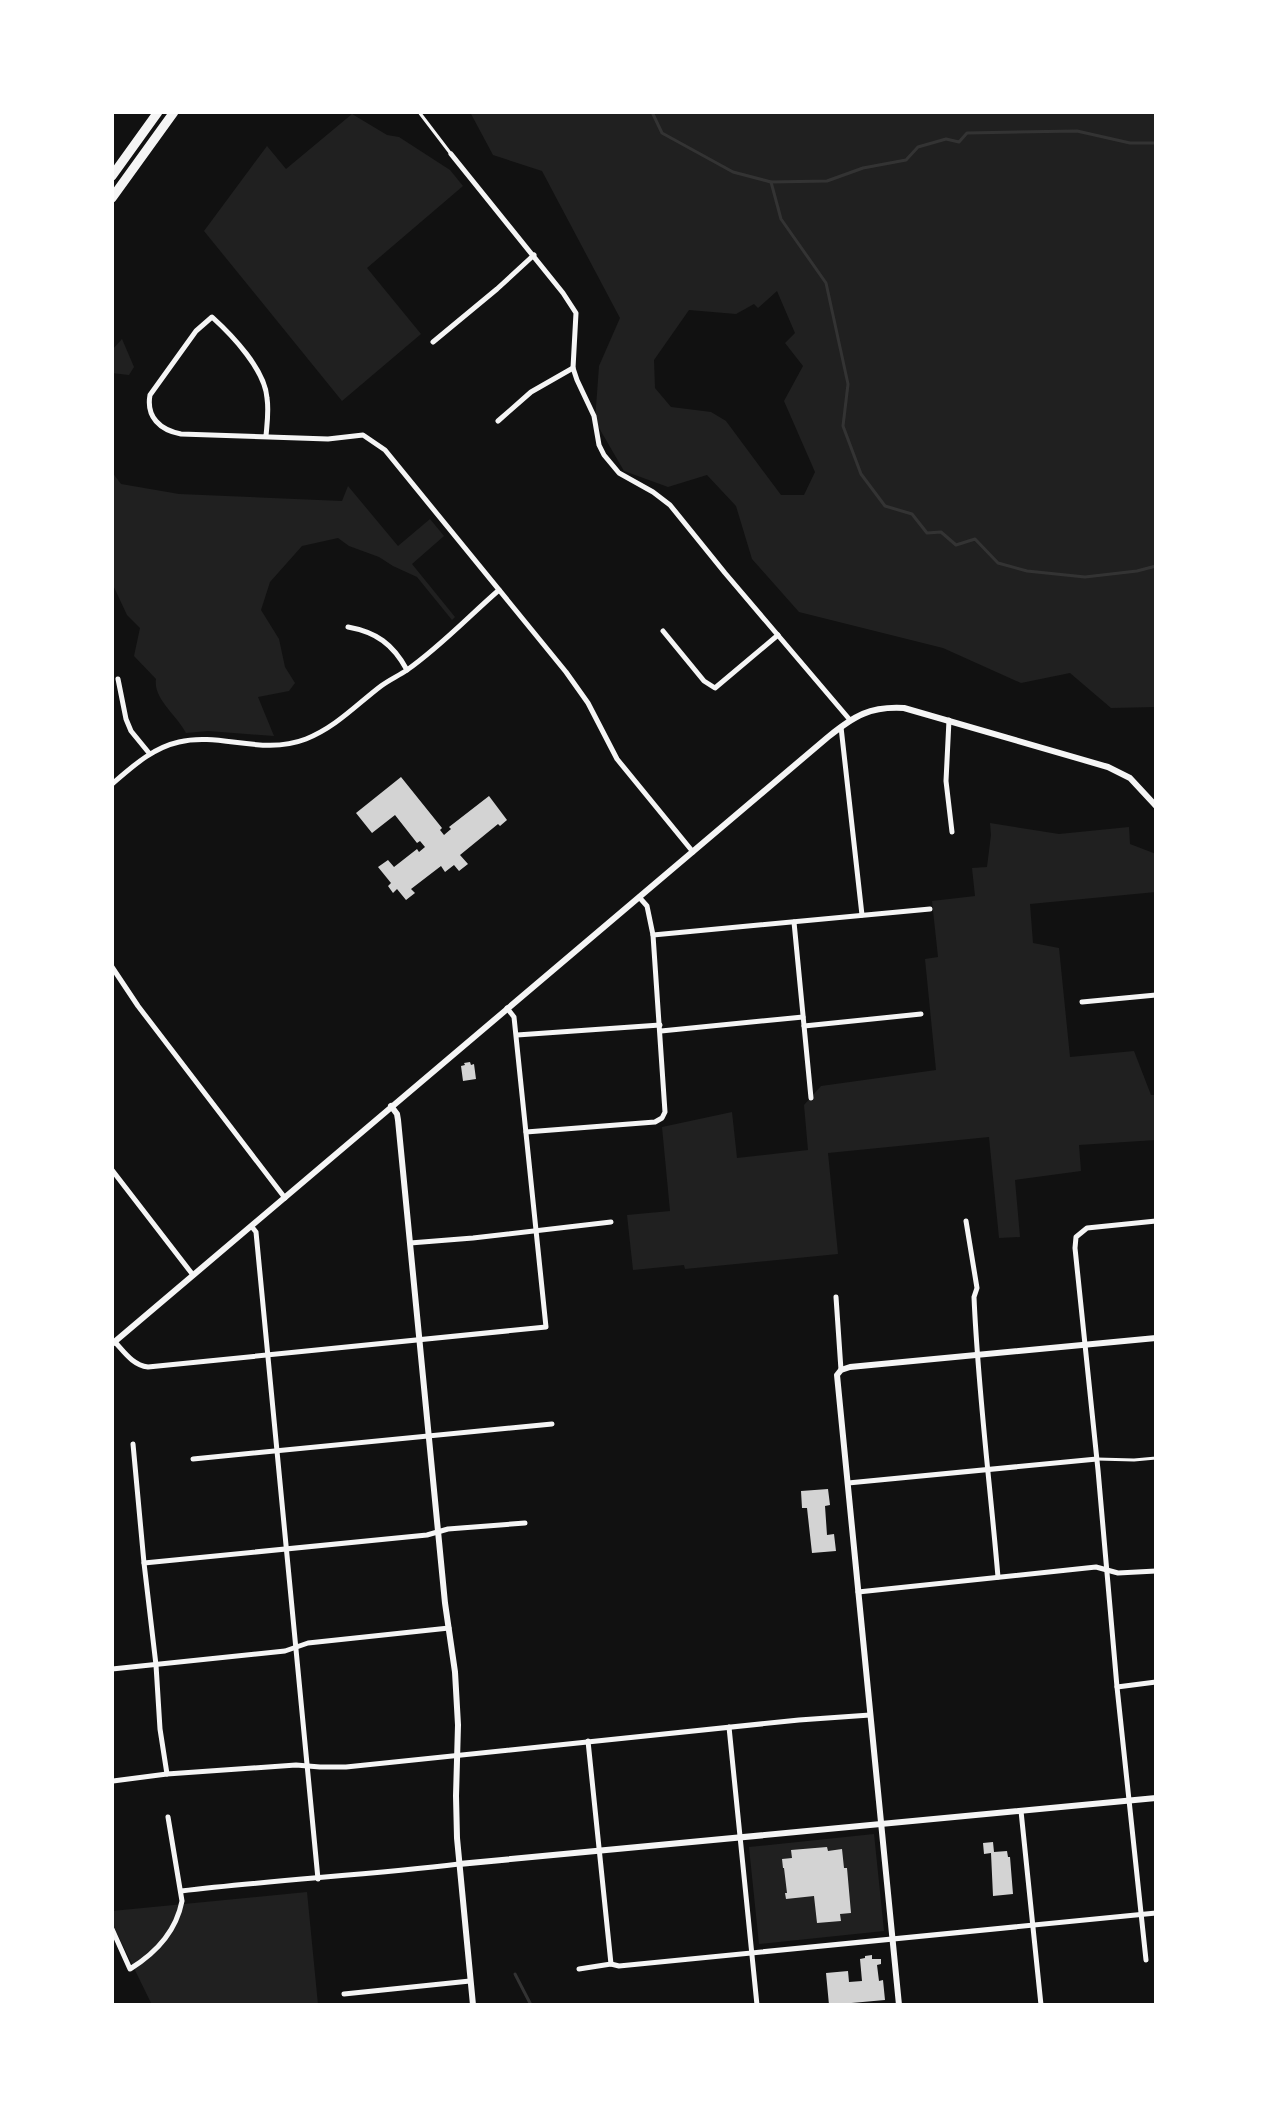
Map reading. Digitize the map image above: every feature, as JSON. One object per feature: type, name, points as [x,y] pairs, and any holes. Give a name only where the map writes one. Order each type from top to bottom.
[{"type":"highway","points":[[112,176],[158,112]]},
{"type":"highway","points":[[112,198],[174,112]]},
{"type":"street","points":[[451,154],[534,255],[576,313],[573,368],[594,416],[599,445],[611,464],[619,473],[670,505],[850,720]]},
{"type":"street","points":[[433,342],[534,255]]},
{"type":"street","points":[[266,436],[268,400],[262,378],[225,329],[212,317],[201,324],[155,386],[148,404],[156,422],[171,432],[328,439],[363,435],[385,450],[577,687],[617,759],[693,852]]},
{"type":"street","points":[[498,421],[531,392],[573,368]]},
{"type":"street","points":[[112,784],[149,753],[178,742],[195,740],[284,745],[314,735],[340,720],[385,682],[407,670],[499,590]]},
{"type":"street","points":[[348,627],[368,631],[385,641],[407,670]]},
{"type":"street","points":[[663,631],[704,681],[715,688],[778,635]]},
{"type":"street","points":[[118,679],[131,731],[149,753]]},
{"type":"street","points":[[507,1008],[514,1017],[517,1035],[546,1327],[148,1367],[131,1360],[114,1343],[391,1106],[507,1008],[693,852],[841,727],[850,720],[870,710],[890,707],[949,720],[1118,770],[1135,782],[1156,806]]},
{"type":"street","points":[[949,720],[946,781],[952,832]]},
{"type":"street","points":[[841,727],[862,915]]},
{"type":"street","points":[[526,1132],[655,1122],[665,1112],[653,935],[647,906],[639,897]]},
{"type":"street","points":[[653,935],[930,909]]},
{"type":"street","points":[[794,922],[811,1098]]},
{"type":"street","points":[[112,967],[138,1006],[285,1198]]},
{"type":"street","points":[[1082,1002],[1156,995]]},
{"type":"street","points":[[804,1026],[921,1014]]},
{"type":"street","points":[[517,1035],[803,1017]]},
{"type":"street","points":[[391,1106],[398,1120],[428,1437],[456,1686],[456,1819],[473,2005]]},
{"type":"street","points":[[112,1170],[193,1275]]},
{"type":"street","points":[[966,1221],[977,1288],[974,1297],[976,1356],[998,1577]]},
{"type":"street","points":[[1146,1960],[1075,1248],[1076,1237],[1092,1227],[1156,1221]]},
{"type":"street","points":[[410,1243],[611,1222]]},
{"type":"street","points":[[252,1227],[256,1232],[318,1879]]},
{"type":"street","points":[[836,1297],[841,1370],[837,1379],[899,2005]]},
{"type":"street","points":[[841,1370],[1156,1338]]},
{"type":"street","points":[[193,1459],[552,1424]]},
{"type":"street","points":[[133,1444],[167,1774]]},
{"type":"street","points":[[848,1483],[1097,1459]]},
{"type":"street","points":[[144,1563],[525,1523]]},
{"type":"street","points":[[858,1592],[1096,1567],[1118,1573],[1156,1571]]},
{"type":"street","points":[[112,1669],[282,1652],[308,1643],[449,1628]]},
{"type":"street","points":[[1117,1687],[1156,1682]]},
{"type":"street","points":[[113,1781],[167,1774],[308,1765],[346,1767],[870,1715]]},
{"type":"street","points":[[729,1727],[757,2005]]},
{"type":"street","points":[[588,1741],[611,1964]]},
{"type":"street","points":[[181,1891],[1156,1798]]},
{"type":"street","points":[[1021,1811],[1041,2005]]},
{"type":"street","points":[[112,1929],[130,1969],[159,1949],[172,1929],[180,1912],[181,1891],[168,1817]]},
{"type":"street","points":[[579,1969],[1156,1913]]},
{"type":"street","points":[[344,1994],[470,1981]]},
{"type":"lane","points":[[419,112],[451,154]]},
{"type":"lane","points":[[1097,1459],[1156,1458]]},
{"type":"shaded area","points":[[470,112],[1156,112],[1156,707],[1111,708],[1070,673],[1021,683],[943,648],[799,612],[752,559],[736,506],[707,475],[668,487],[624,471],[595,421],[599,366],[620,318],[542,171],[493,155]],"holes":[[[777,291],[795,333],[785,343],[803,366],[784,401],[815,472],[804,495],[781,495],[726,421],[711,412],[671,407],[655,388],[654,360],[689,310],[736,314],[754,304],[758,308]]]},
{"type":"shaded area","points":[[352,114],[387,135],[399,137],[450,170],[463,186],[367,268],[421,334],[342,401],[204,231],[267,146],[286,169]]},
{"type":"shaded area","points":[[122,339],[134,367],[129,375],[112,373],[112,350]]},
{"type":"shaded area","points":[[112,472],[121,484],[179,494],[342,501],[348,486],[398,546],[430,519],[444,536],[412,564],[455,617],[452,620],[417,577],[379,557],[349,546],[338,538],[302,546],[270,582],[261,610],[279,639],[285,667],[295,683],[289,691],[258,697],[274,736],[208,731],[186,733],[158,693],[156,679],[134,656],[140,628],[127,615],[112,583]]},
{"type":"shaded area","points":[[990,823],[1059,834],[1129,827],[1130,844],[1156,854],[1156,892],[1030,904],[1033,943],[1059,948],[1070,1057],[1134,1051],[1151,1095],[1156,1095],[1156,1140],[1079,1145],[1081,1171],[1015,1180],[1020,1237],[999,1238],[989,1137],[828,1153],[838,1254],[685,1269],[684,1265],[633,1270],[627,1215],[670,1211],[662,1127],[732,1112],[737,1158],[808,1150],[804,1105],[821,1086],[936,1070],[925,959],[938,957],[932,901],[975,896],[972,868],[987,867]]},
{"type":"shaded area","points":[[874,1834],[884,1931],[759,1944],[749,1847]]},
{"type":"shaded area","points":[[307,1892],[318,2005],[152,2005],[112,1923],[112,1911]]},
{"type":"building","points":[[401,777],[442,828],[440,830],[444,835],[451,829],[449,827],[489,796],[507,820],[460,855],[468,864],[459,871],[454,865],[445,872],[441,866],[411,889],[415,893],[406,900],[397,889],[393,893],[388,886],[391,883],[378,867],[388,860],[394,867],[417,849],[419,852],[425,847],[420,841],[417,843],[395,815],[372,833],[356,813]]},
{"type":"building","points":[[470,1062],[474,1064],[476,1079],[463,1081],[461,1066]]},
{"type":"building","points":[[828,1489],[830,1505],[825,1506],[827,1535],[834,1534],[836,1551],[812,1553],[807,1508],[802,1508],[801,1491]]},
{"type":"building","points":[[993,1842],[994,1852],[1007,1851],[1010,1857],[1013,1894],[993,1896],[991,1853],[984,1854],[983,1843]]},
{"type":"building","points":[[827,1847],[828,1851],[842,1849],[851,1913],[840,1914],[841,1921],[817,1923],[814,1896],[786,1899],[782,1859],[792,1858],[791,1850]]},
{"type":"building","points":[[872,1955],[872,1959],[881,1959],[881,1964],[877,1965],[879,1981],[883,1980],[885,2000],[829,2005],[826,1973],[848,1971],[849,1982],[862,1981],[860,1959]]},
{"type":"waterway","points":[[652,112],[662,133],[733,172],[771,182],[827,181],[863,168],[906,160],[918,147],[946,139],[959,142],[967,133],[1077,131],[1130,143],[1156,143]]},
{"type":"waterway","points":[[771,182],[781,219],[826,283],[848,384],[843,426],[861,474],[885,506],[912,514],[927,533],[941,532],[956,545],[975,539],[998,563],[1027,571],[1085,577],[1156,566]]},
{"type":"waterway","points":[[515,1974],[531,2005]]}]
